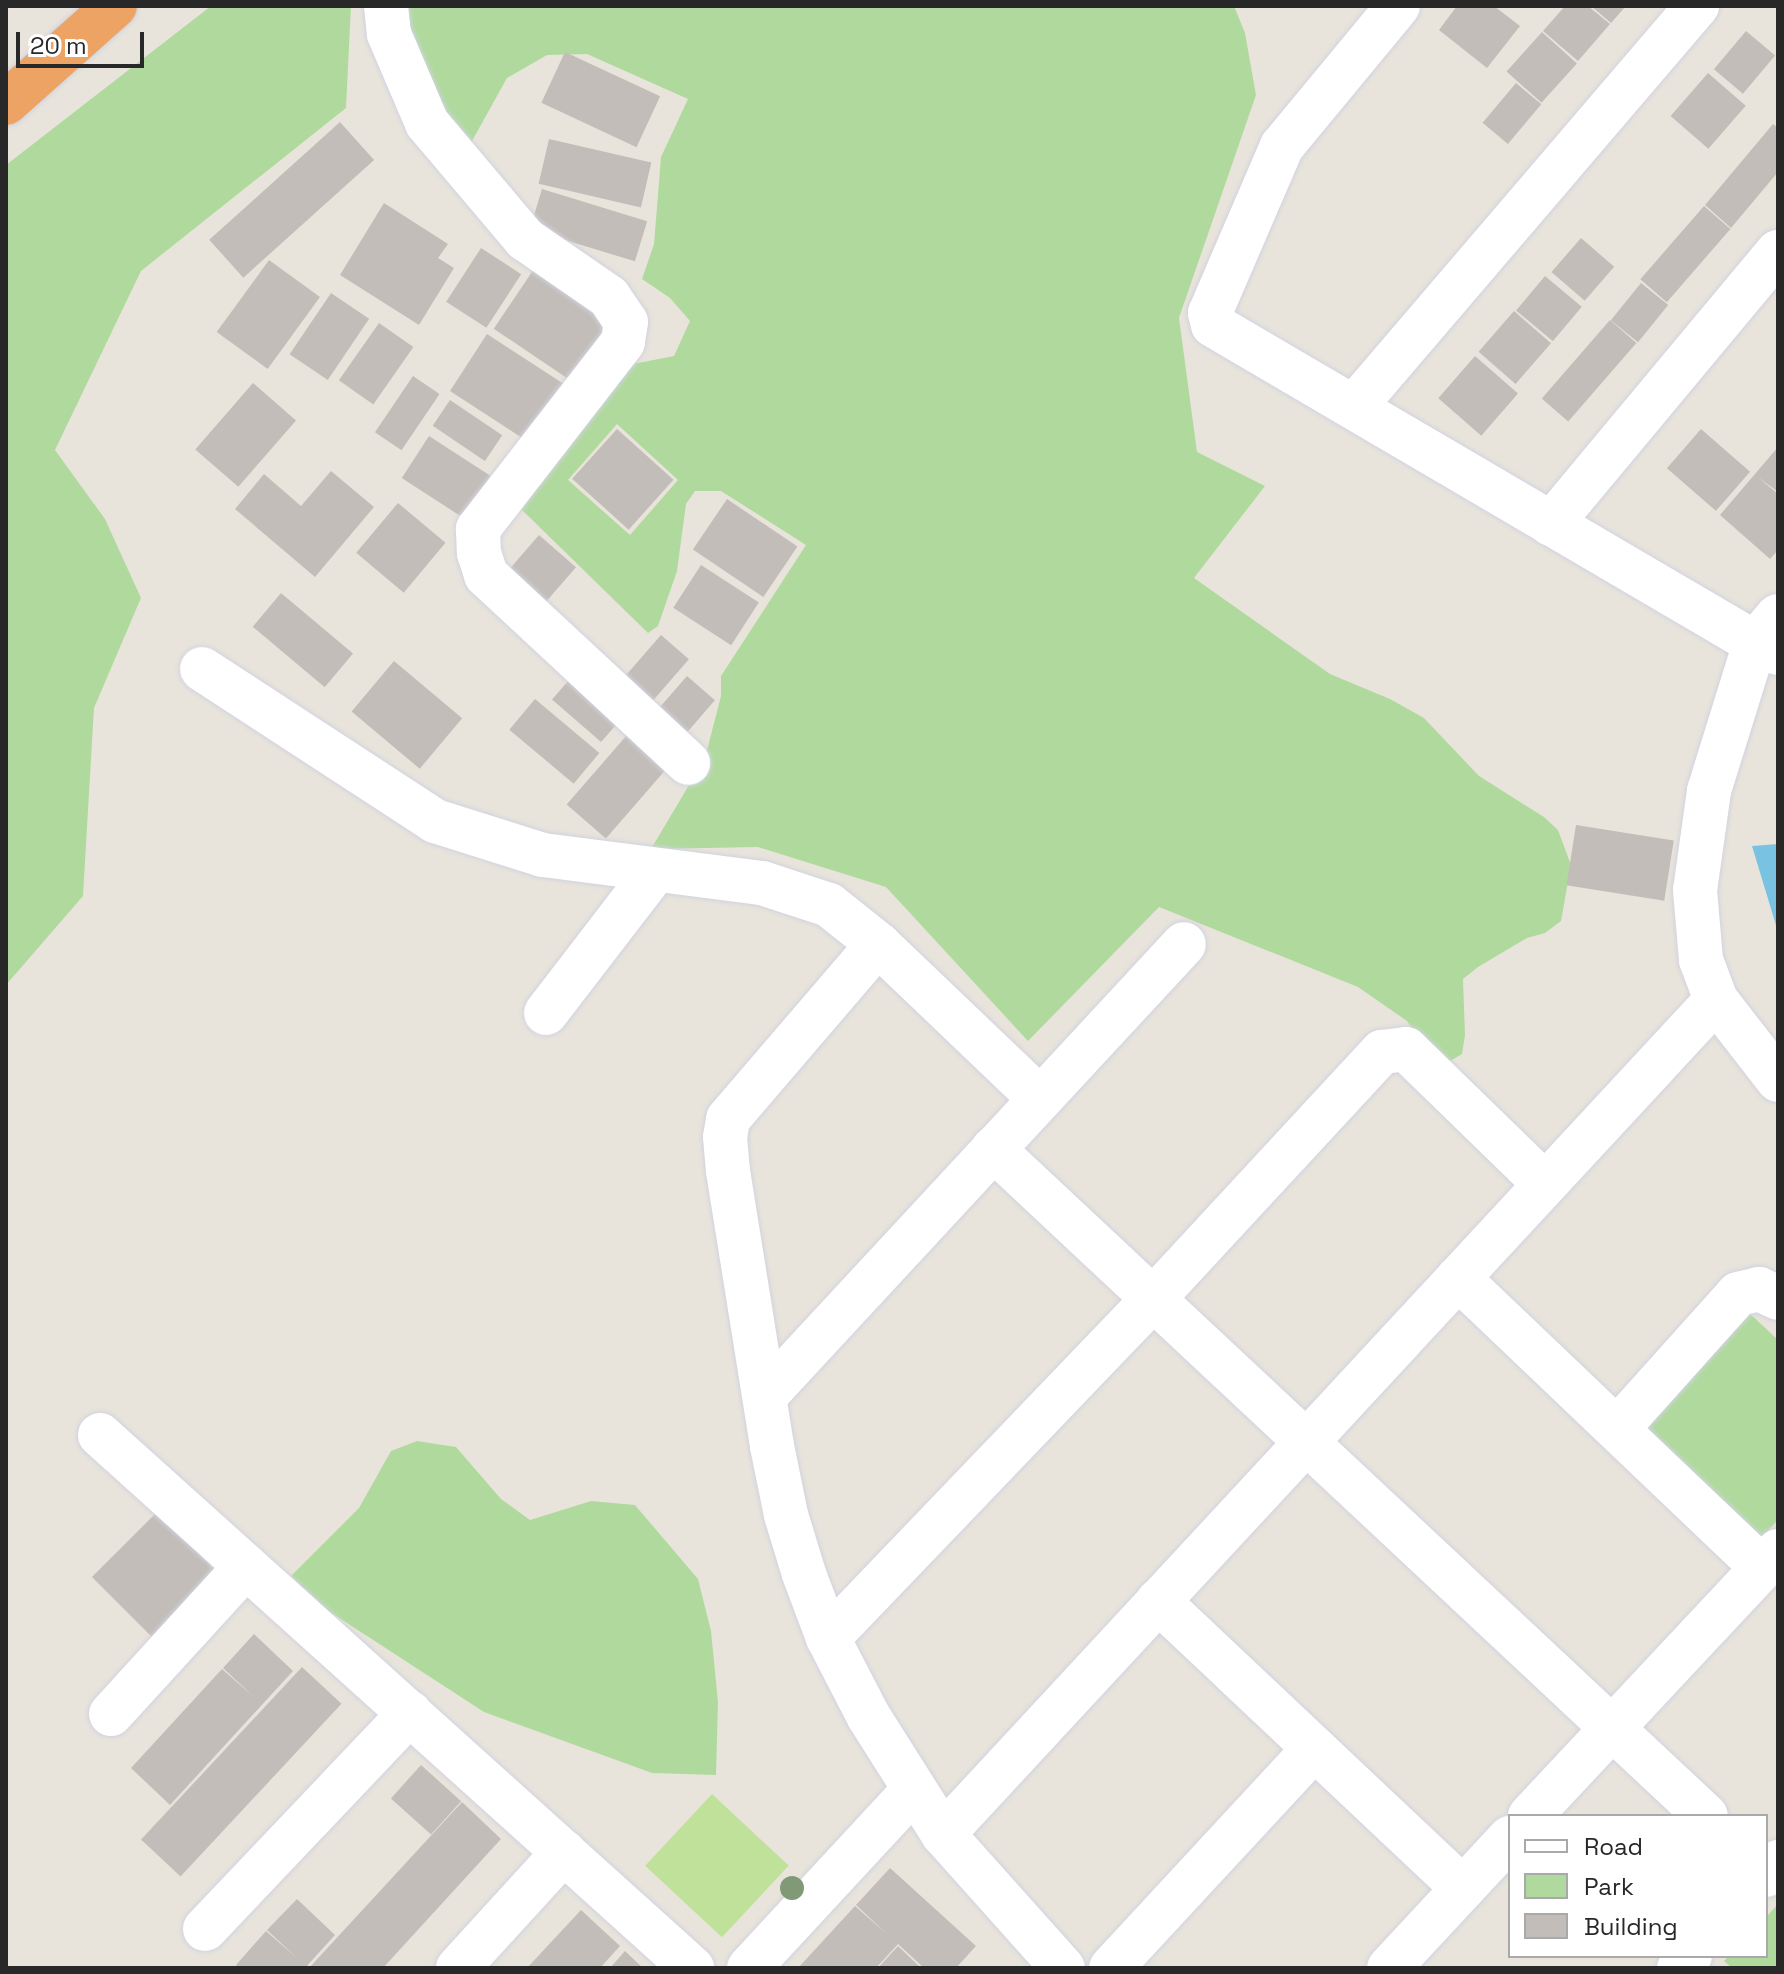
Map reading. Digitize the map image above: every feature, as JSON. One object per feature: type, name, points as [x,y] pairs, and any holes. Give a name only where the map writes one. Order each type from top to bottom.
[{"type":"highway","points":[[6,103],[115,6]]},
{"type":"street","points":[[386,6],[389,34],[427,123],[525,239],[609,297],[626,322],[623,342],[478,529],[479,553],[486,575],[688,763]]},
{"type":"street","points":[[1398,6],[1282,146],[1210,313],[1213,325],[1551,524],[1770,638],[1709,791],[1695,890],[1701,960],[1716,1000],[1778,1080]]},
{"type":"street","points":[[1354,407],[1697,6]]},
{"type":"street","points":[[1551,524],[1778,252]]},
{"type":"street","points":[[202,669],[435,821],[543,855],[762,883],[829,905],[878,944],[1040,1099]]},
{"type":"street","points":[[546,1013],[655,871]]},
{"type":"street","points":[[878,944],[728,1119],[725,1137],[728,1171],[765,1396],[786,1515],[828,1638],[913,1791],[943,1834],[1047,1962]]},
{"type":"street","points":[[765,1396],[1184,944]]},
{"type":"street","points":[[943,1834],[1716,1000]]},
{"type":"street","points":[[828,1638],[1153,1299],[1382,1052],[1406,1049],[1545,1184]]},
{"type":"street","points":[[993,1149],[1704,1814]]},
{"type":"street","points":[[1458,1278],[1617,1429],[1770,1559],[1532,1814]]},
{"type":"street","points":[[1617,1429],[1738,1294],[1759,1289],[1778,1298]]},
{"type":"street","points":[[100,1435],[692,1968]]},
{"type":"street","points":[[111,1714],[246,1566]]},
{"type":"street","points":[[1158,1601],[1463,1888]]},
{"type":"street","points":[[205,1929],[410,1713]]},
{"type":"street","points":[[1122,1964],[1314,1749]]},
{"type":"street","points":[[749,1968],[913,1791]]},
{"type":"street","points":[[1389,1968],[1508,1840]]},
{"type":"street","points":[[458,1968],[564,1852]]},
{"type":"green space","points":[[211,6],[351,6],[346,108],[141,271],[55,450],[105,519],[141,598],[94,708],[83,896],[6,985],[6,165]]},
{"type":"green space","points":[[407,6],[1234,6],[1245,33],[1256,95],[1179,318],[1197,452],[1265,486],[1194,578],[1330,674],[1390,699],[1424,718],[1479,776],[1544,817],[1558,830],[1571,865],[1561,921],[1545,933],[1527,938],[1478,967],[1463,979],[1465,1035],[1462,1054],[1445,1064],[1429,1054],[1407,1021],[1358,987],[1159,907],[1028,1041],[886,887],[758,847],[651,849],[705,758],[721,696],[721,676],[806,545],[721,491],[695,491],[686,504],[677,571],[658,626],[648,633],[519,507],[628,365],[674,356],[690,321],[670,298],[642,279],[654,244],[661,157],[688,99],[587,54],[547,55],[507,78],[467,150],[437,103],[406,16]],"holes":[[[617,424],[678,480],[630,535],[568,480]]]},
{"type":"green space","points":[[1744,1308],[1778,1340],[1778,1520],[1756,1543],[1633,1426]]},
{"type":"green space","points":[[417,1441],[456,1447],[501,1499],[530,1520],[591,1501],[635,1505],[698,1579],[711,1631],[718,1702],[716,1775],[652,1773],[484,1712],[327,1610],[291,1576],[359,1508],[391,1451]]},
{"type":"green space","points":[[712,1794],[789,1866],[722,1937],[645,1866]]},
{"type":"green space","points":[[1778,1904],[1778,1968],[1732,1968],[1724,1961],[1727,1958],[1768,1958],[1768,1915]]},
{"type":"water","points":[[1778,844],[1778,932],[1752,846]]},
{"type":"building","points":[[1457,6],[1494,6],[1520,26],[1487,68],[1439,30]]},
{"type":"building","points":[[1565,6],[1588,6],[1610,24],[1578,61],[1543,31]]},
{"type":"building","points":[[1591,6],[1626,6],[1611,23]]},
{"type":"building","points":[[1746,31],[1775,55],[1743,94],[1714,69]]},
{"type":"building","points":[[1542,32],[1577,63],[1541,103],[1507,71]]},
{"type":"building","points":[[565,52],[660,96],[636,147],[541,103]]},
{"type":"building","points":[[1708,73],[1746,106],[1708,149],[1671,116]]},
{"type":"building","points":[[1516,83],[1541,104],[1508,144],[1483,123]]},
{"type":"building","points":[[340,122],[374,160],[243,278],[209,240]]},
{"type":"building","points":[[1773,124],[1778,128],[1778,172],[1731,228],[1705,205]]},
{"type":"building","points":[[549,139],[651,163],[641,207],[539,184]]},
{"type":"building","points":[[542,189],[647,221],[635,261],[530,229]]},
{"type":"building","points":[[384,203],[448,244],[438,258],[454,268],[419,325],[340,275]]},
{"type":"building","points":[[1704,206],[1730,229],[1667,302],[1640,279]]},
{"type":"building","points":[[1581,238],[1614,267],[1585,301],[1551,272]]},
{"type":"building","points":[[481,248],[521,274],[486,328],[446,302]]},
{"type":"building","points":[[269,260],[320,297],[268,369],[217,332]]},
{"type":"building","points":[[534,269],[612,322],[572,381],[494,329]]},
{"type":"building","points":[[1545,276],[1582,307],[1553,341],[1516,310]]},
{"type":"building","points":[[1641,283],[1668,305],[1638,342],[1611,320]]},
{"type":"building","points":[[331,293],[369,319],[328,380],[290,354]]},
{"type":"building","points":[[1514,311],[1551,343],[1516,384],[1479,352]]},
{"type":"building","points":[[1610,320],[1636,343],[1568,421],[1542,398]]},
{"type":"building","points":[[379,323],[413,347],[373,404],[339,380]]},
{"type":"building","points":[[487,334],[571,388],[534,445],[450,391]]},
{"type":"building","points":[[1475,356],[1518,393],[1481,436],[1438,398]]},
{"type":"building","points":[[413,376],[440,394],[402,450],[375,432]]},
{"type":"building","points":[[253,383],[296,420],[238,487],[195,449]]},
{"type":"building","points":[[450,400],[502,435],[485,461],[433,426]]},
{"type":"building","points":[[617,429],[673,480],[629,530],[572,479]]},
{"type":"building","points":[[1701,429],[1750,472],[1716,511],[1667,468]]},
{"type":"building","points":[[429,436],[496,480],[469,522],[402,478]]},
{"type":"building","points":[[1778,447],[1778,492],[1758,477],[1778,494],[1778,550],[1770,559],[1720,515]]},
{"type":"building","points":[[331,471],[374,507],[315,577],[235,509],[264,474],[301,506]]},
{"type":"building","points":[[727,499],[797,547],[763,597],[693,550]]},
{"type":"building","points":[[398,503],[445,543],[404,593],[356,553]]},
{"type":"building","points":[[539,535],[576,567],[543,605],[506,573]]},
{"type":"building","points":[[701,565],[759,603],[731,645],[673,608]]},
{"type":"building","points":[[281,593],[353,653],[325,687],[253,627]]},
{"type":"building","points":[[661,635],[689,659],[645,710],[617,686]]},
{"type":"building","points":[[394,661],[462,718],[420,769],[352,712]]},
{"type":"building","points":[[575,673],[624,716],[601,742],[552,699]]},
{"type":"building","points":[[687,676],[715,700],[678,743],[650,719]]},
{"type":"building","points":[[535,699],[599,753],[574,784],[509,730]]},
{"type":"building","points":[[627,735],[666,769],[606,839],[567,804]]},
{"type":"building","points":[[1576,825],[1674,840],[1664,901],[1566,885]]},
{"type":"building","points":[[157,1512],[219,1574],[154,1639],[92,1577]]},
{"type":"building","points":[[254,1634],[293,1671],[170,1805],[131,1768],[222,1669],[254,1697],[223,1668]]},
{"type":"building","points":[[302,1667],[341,1704],[181,1876],[141,1840]]},
{"type":"building","points":[[421,1765],[461,1801],[431,1835],[391,1798]]},
{"type":"building","points":[[462,1802],[501,1839],[383,1968],[309,1968]]},
{"type":"building","points":[[890,1868],[976,1946],[956,1968],[924,1968],[898,1944],[876,1968],[798,1968],[855,1906],[888,1935],[856,1905]]},
{"type":"building","points":[[297,1899],[335,1935],[305,1968],[240,1968],[236,1965],[266,1931],[298,1959],[267,1930]]},
{"type":"building","points":[[581,1910],[620,1946],[600,1968],[527,1968]]},
{"type":"building","points":[[898,1946],[921,1968],[878,1968]]},
{"type":"building","points":[[625,1951],[643,1968],[610,1968]]}]
